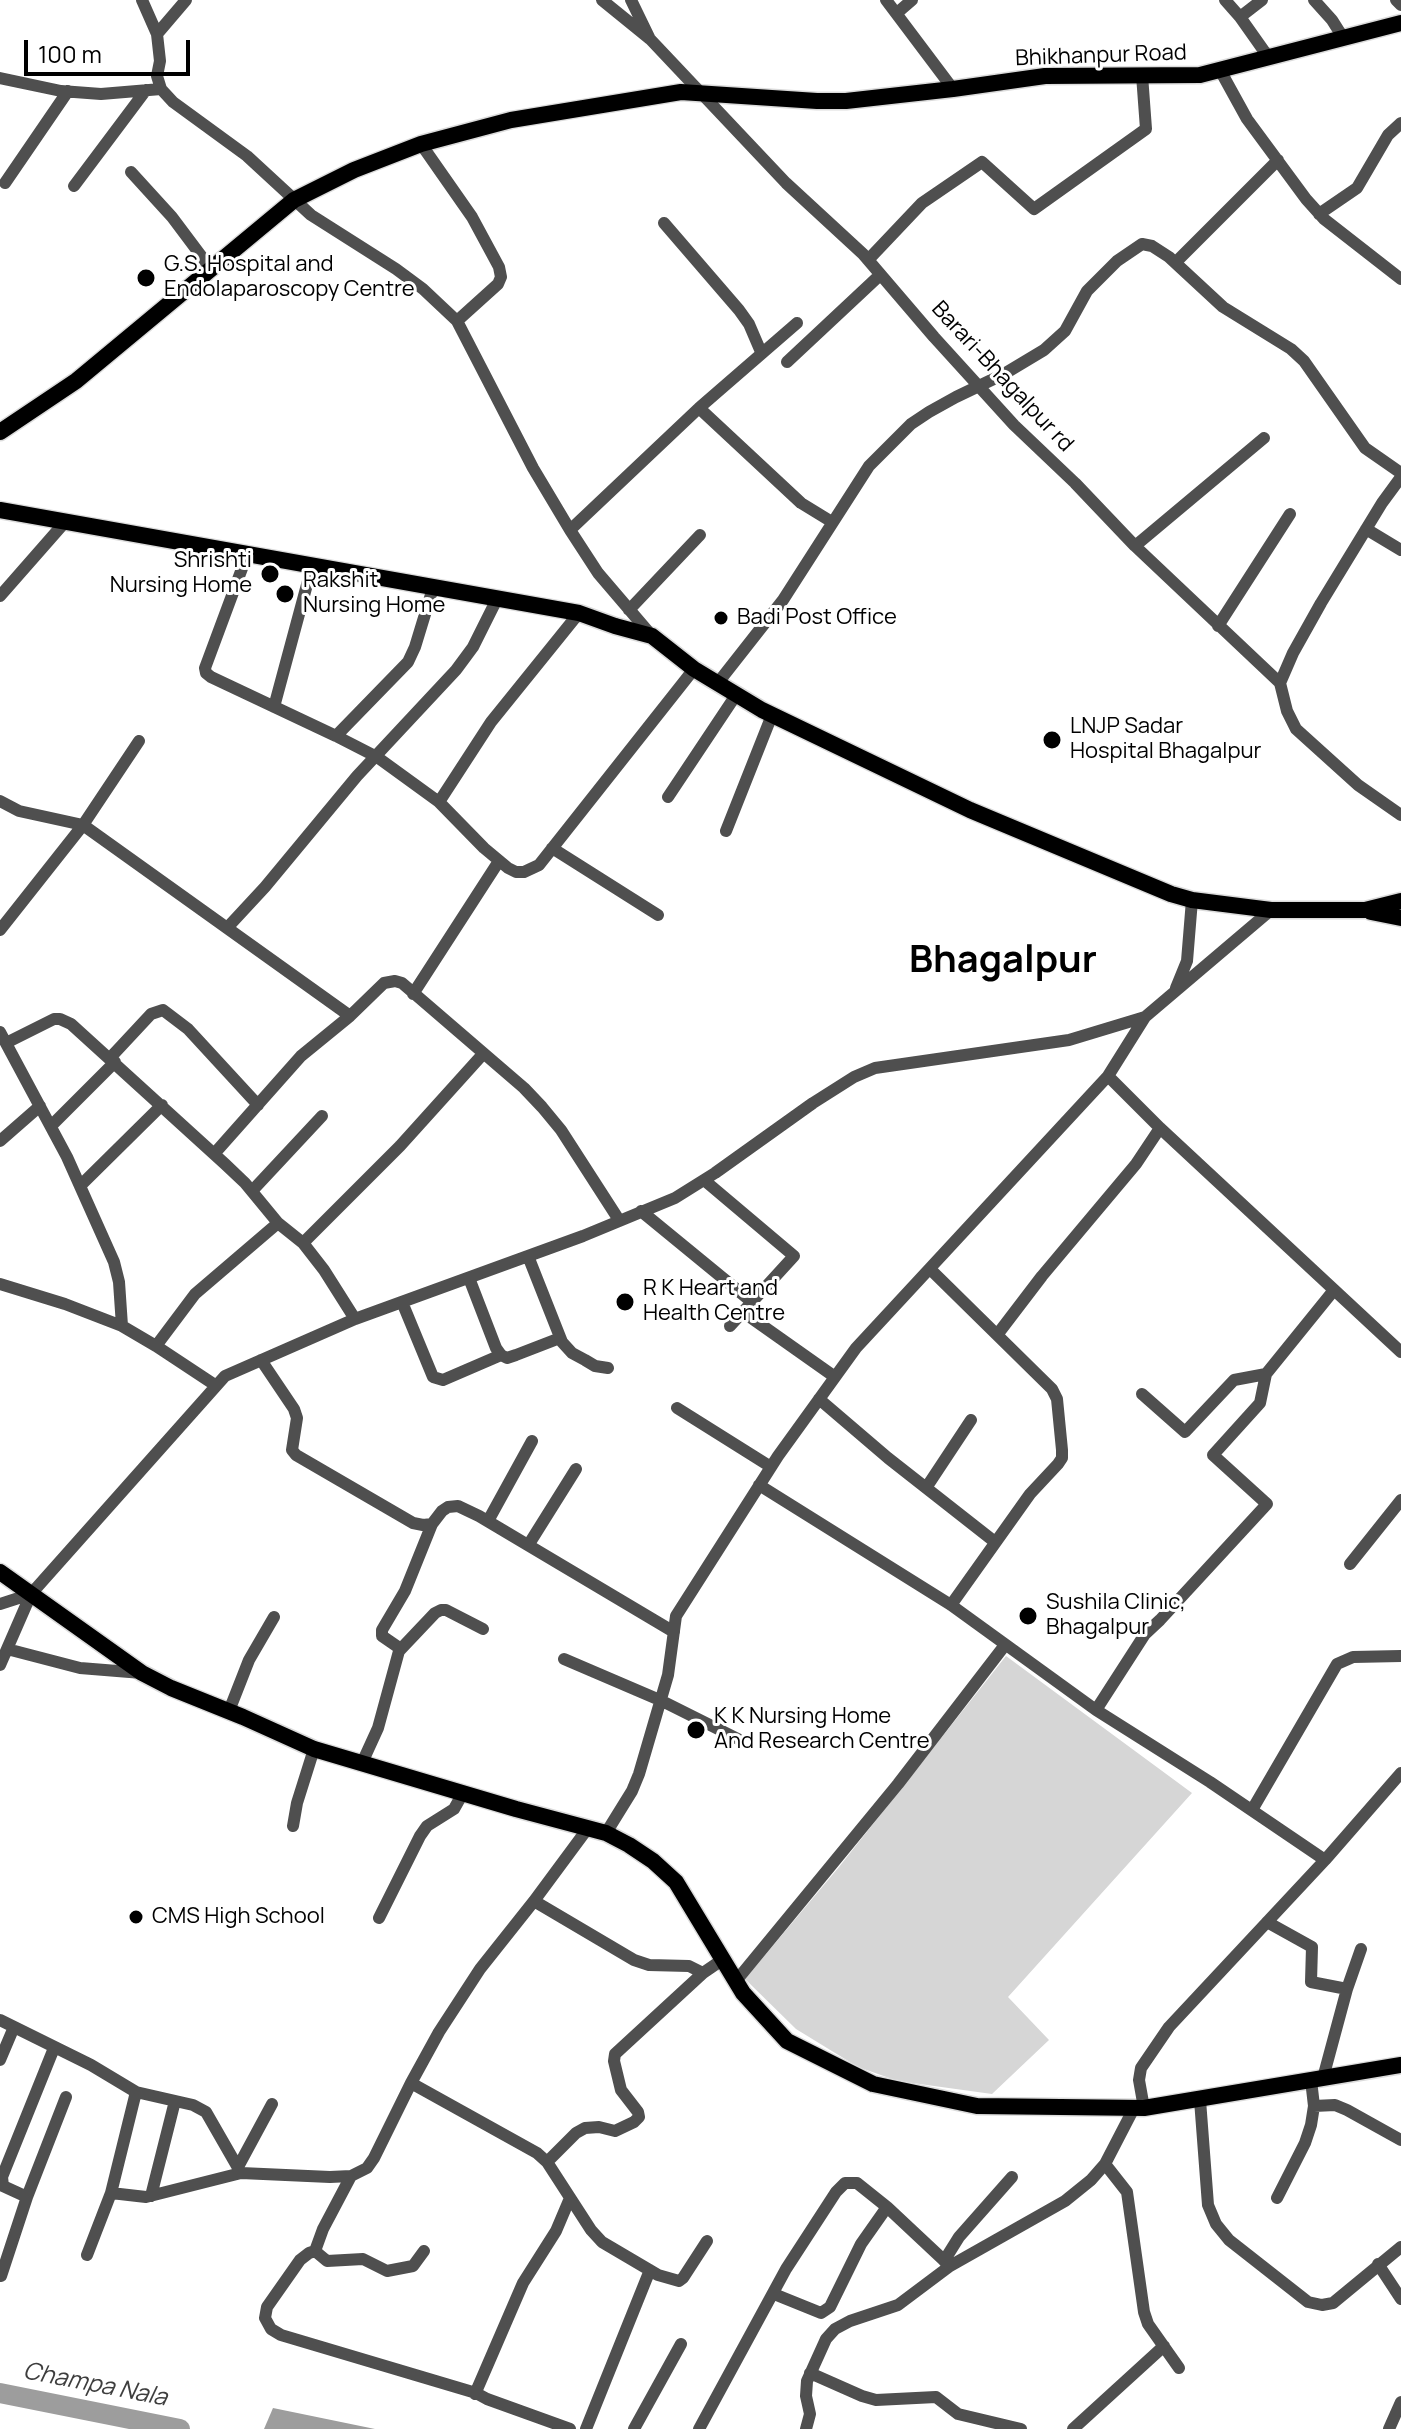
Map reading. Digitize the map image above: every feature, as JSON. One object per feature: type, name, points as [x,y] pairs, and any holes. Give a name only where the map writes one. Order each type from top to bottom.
[{"type":"main road","name":"Bhikhanpur Road","points":[[0,432],[76,381],[294,200],[354,170],[421,144],[511,120],[681,92],[846,101],[1045,76],[1200,75],[1401,23]]},
{"type":"main road","points":[[0,510],[579,613],[652,636],[694,669],[772,715],[970,810],[1171,894],[1192,900],[1271,910],[1365,910],[1401,918]]},
{"type":"main road","points":[[1365,910],[1401,901]]},
{"type":"main road","points":[[0,1572],[142,1673],[171,1688],[314,1749],[606,1833],[653,1861],[676,1882],[743,1993],[787,2041],[873,2084],[977,2106],[1139,2108],[1401,2065]]},
{"type":"street","points":[[142,0],[157,34],[160,61],[157,76],[161,89],[173,102],[247,156],[325,225],[396,269],[457,321],[533,468],[570,530],[598,573],[652,636]]},
{"type":"street","points":[[157,34],[186,0]]},
{"type":"street","points":[[602,0],[650,39]]},
{"type":"street","points":[[631,0],[650,39]]},
{"type":"street","points":[[886,0],[953,89]]},
{"type":"street","points":[[897,13],[912,0]]},
{"type":"street","points":[[1225,0],[1269,58]]},
{"type":"street","points":[[1240,17],[1262,0]]},
{"type":"street","points":[[1314,0],[1344,39]]},
{"type":"street","points":[[1396,0],[1401,5]]},
{"type":"street","name":"Barari-Bhagalpur rd","points":[[650,39],[786,183],[868,260],[1014,425],[1135,546],[1280,683]]},
{"type":"street","points":[[1220,70],[1247,119],[1319,214],[1401,279]]},
{"type":"street","points":[[868,260],[922,203],[982,162],[1034,209],[1146,129],[1142,75]]},
{"type":"street","points":[[0,78],[101,94],[161,89]]},
{"type":"street","points":[[74,186],[146,90]]},
{"type":"street","points":[[5,183],[68,91]]},
{"type":"street","points":[[1319,214],[1357,188],[1388,135],[1401,123]]},
{"type":"street","points":[[421,144],[472,217],[499,267],[501,277],[498,284],[457,321]]},
{"type":"street","points":[[1176,262],[1278,160]]},
{"type":"street","points":[[131,172],[172,217],[211,269]]},
{"type":"street","points":[[664,223],[739,310],[761,352]]},
{"type":"street","points":[[717,684],[783,600],[869,466],[900,434],[929,412],[1035,356],[1059,337],[1071,323],[1087,291],[1117,261],[1142,244],[1152,246],[1176,262],[1223,307],[1291,349],[1304,361],[1365,448],[1401,475],[1293,653],[1280,683],[1287,711],[1296,729],[1358,785],[1401,815]]},
{"type":"street","points":[[787,362],[880,275]]},
{"type":"street","points":[[570,530],[699,408],[797,323]]},
{"type":"street","points":[[699,408],[801,503],[832,522]]},
{"type":"street","points":[[1135,546],[1264,438]]},
{"type":"street","points":[[1218,626],[1290,514]]},
{"type":"street","points":[[0,596],[65,522]]},
{"type":"street","points":[[1366,529],[1401,550]]},
{"type":"street","points":[[629,610],[700,535]]},
{"type":"street","points":[[247,555],[206,673],[377,757],[439,802],[499,861],[516,872],[539,865],[694,669]]},
{"type":"street","points":[[274,707],[312,566]]},
{"type":"street","points":[[336,736],[408,662],[433,588]]},
{"type":"street","points":[[227,928],[357,776],[465,659],[498,597]]},
{"type":"street","points":[[439,802],[491,722],[579,613]]},
{"type":"street","points":[[668,797],[736,695]]},
{"type":"street","points":[[726,831],[772,715]]},
{"type":"street","points":[[0,930],[83,825],[139,741]]},
{"type":"street","points":[[0,801],[19,811],[83,825],[350,1016]]},
{"type":"street","points":[[552,848],[658,915]]},
{"type":"street","points":[[413,994],[499,861]]},
{"type":"street","points":[[1170,997],[1187,961],[1192,900]]},
{"type":"street","points":[[606,1833],[636,1783],[662,1701],[676,1616],[759,1485],[819,1399],[856,1348],[1108,1076],[1145,1017],[1271,910]]},
{"type":"street","points":[[214,1154],[301,1056],[384,983],[402,983],[542,1107],[561,1130],[619,1220]]},
{"type":"street","points":[[51,1126],[151,1014],[163,1010],[188,1029],[258,1105]]},
{"type":"street","points":[[0,1665],[31,1594],[225,1376],[355,1319],[675,1198],[813,1103],[854,1077],[875,1068],[1069,1040],[1145,1017]]},
{"type":"street","points":[[122,1326],[119,1282],[114,1262],[51,1126],[3,1038],[60,1019],[71,1024],[112,1060],[252,1191],[278,1223],[303,1243],[355,1319]]},
{"type":"street","points":[[303,1243],[400,1146],[483,1054]]},
{"type":"street","points":[[1108,1076],[1401,1352]]},
{"type":"street","points":[[80,1186],[162,1105]]},
{"type":"street","points":[[0,1141],[40,1106]]},
{"type":"street","points":[[252,1191],[322,1116]]},
{"type":"street","points":[[997,1335],[1136,1164],[1160,1128]]},
{"type":"street","points":[[704,1180],[794,1256],[730,1326]]},
{"type":"street","points":[[641,1211],[752,1302]]},
{"type":"street","points":[[156,1346],[195,1294],[278,1223]]},
{"type":"street","points":[[528,1256],[560,1338],[572,1353],[595,1366],[608,1368]]},
{"type":"street","points":[[930,1269],[1052,1389],[1057,1399],[1062,1450],[1058,1464],[1030,1494],[951,1605]]},
{"type":"street","points":[[469,1278],[501,1355],[507,1358],[560,1338]]},
{"type":"street","points":[[0,1284],[122,1326],[215,1385]]},
{"type":"street","points":[[1096,1710],[1145,1634],[1267,1504],[1213,1455],[1260,1403],[1266,1374],[1334,1290]]},
{"type":"street","points":[[402,1302],[433,1377],[443,1380],[501,1355]]},
{"type":"street","points":[[743,1312],[835,1377]]},
{"type":"street","points":[[261,1360],[294,1409],[297,1418],[292,1450],[296,1455],[413,1523],[432,1524]]},
{"type":"street","points":[[1142,1394],[1185,1432],[1234,1380],[1266,1374]]},
{"type":"street","points":[[819,1399],[995,1542]]},
{"type":"street","points":[[677,1408],[771,1467]]},
{"type":"street","points":[[926,1488],[971,1420]]},
{"type":"street","points":[[488,1521],[532,1441]]},
{"type":"street","points":[[529,1544],[576,1469]]},
{"type":"street","points":[[759,1485],[951,1605],[1096,1710],[1325,1860]]},
{"type":"street","points":[[1350,1564],[1401,1500]]},
{"type":"street","points":[[399,1651],[382,1636],[382,1630],[405,1591],[432,1524],[442,1511],[458,1506],[529,1544],[674,1632]]},
{"type":"street","points":[[0,1604],[31,1594]]},
{"type":"street","points":[[362,1763],[378,1728],[399,1651],[441,1610],[483,1629]]},
{"type":"street","points":[[229,1711],[249,1660],[274,1617]]},
{"type":"street","points":[[736,1981],[898,1784],[1005,1645]]},
{"type":"street","points":[[7,1649],[80,1668],[142,1673]]},
{"type":"street","points":[[1252,1810],[1337,1664],[1353,1657],[1401,1656]]},
{"type":"street","points":[[564,1659],[662,1701],[738,1739]]},
{"type":"street","points":[[293,1826],[314,1749]]},
{"type":"street","points":[[806,2429],[810,2414],[807,2381],[826,2339],[835,2329],[898,2305],[947,2264],[1065,2201],[1091,2180],[1105,2164],[1139,2108],[1141,2068],[1169,2027],[1325,1860],[1401,1773]]},
{"type":"street","points":[[379,1918],[427,1826],[454,1809],[463,1793]]},
{"type":"street","points":[[111,2193],[151,2196],[240,2170],[330,2177],[351,2176],[367,2168],[439,2032],[480,1969],[588,1828]]},
{"type":"street","points":[[534,1901],[634,1960],[649,1965],[689,1966],[703,1973]]},
{"type":"street","points":[[1267,1922],[1312,1947],[1311,1982],[1347,1989]]},
{"type":"street","points":[[1277,2198],[1305,2143],[1311,2125],[1317,2079],[1361,1949]]},
{"type":"street","points":[[547,2162],[585,2128],[622,2130],[639,2117],[621,2090],[615,2054],[703,1973],[722,1960]]},
{"type":"street","points":[[0,2020],[91,2065],[136,2092],[193,2105],[206,2112],[240,2170]]},
{"type":"street","points":[[0,2060],[14,2027]]},
{"type":"street","points":[[27,2197],[3,2186],[2,2177],[54,2048]]},
{"type":"street","points":[[411,2083],[525,2146],[547,2162],[602,2242],[658,2275],[679,2281],[707,2241]]},
{"type":"street","points":[[87,2255],[111,2193],[136,2092]]},
{"type":"street","points":[[1,2276],[27,2197],[66,2097]]},
{"type":"street","points":[[1200,2100],[1208,2205],[1216,2224],[1229,2240],[1308,2302],[1322,2305],[1333,2303],[1401,2247]]},
{"type":"street","points":[[151,2196],[175,2101]]},
{"type":"street","points":[[240,2170],[272,2104]]},
{"type":"street","points":[[1314,2106],[1335,2105],[1359,2115],[1401,2140]]},
{"type":"street","points":[[1105,2164],[1127,2192],[1148,2324],[1179,2368]]},
{"type":"street","points":[[351,2176],[315,2251],[300,2260],[267,2307],[265,2318],[271,2329],[281,2335],[475,2394],[570,2429]]},
{"type":"street","points":[[947,2264],[959,2237],[1012,2177]]},
{"type":"street","points":[[699,2429],[786,2269],[845,2183],[857,2183],[947,2264]]},
{"type":"street","points":[[475,2394],[523,2283],[556,2231],[570,2198]]},
{"type":"street","points":[[774,2294],[821,2313],[830,2307],[861,2244],[887,2207]]},
{"type":"street","points":[[315,2251],[327,2261],[363,2259],[387,2271],[413,2266],[424,2251]]},
{"type":"street","points":[[1378,2264],[1401,2299]]},
{"type":"street","points":[[586,2429],[650,2270]]},
{"type":"street","points":[[634,2429],[681,2344]]},
{"type":"street","points":[[1073,2429],[1164,2346]]},
{"type":"street","points":[[810,2373],[876,2400],[936,2397],[958,2414],[1021,2429]]},
{"type":"street","points":[[1389,2429],[1401,2402]]},
{"type":"shaded area","points":[[1006,1656],[1192,1793],[1008,1997],[1049,2040],[992,2094],[898,2081],[858,2067],[796,2029],[745,1979],[839,1867]]},
{"type":"shaded area","points":[[273,2408],[375,2429],[264,2429]]},
{"type":"waterway","name":"Champa Nala","points":[[0,2393],[180,2429]]},
{"type":"place","name":"G.S. Hospital and Endolaparoscopy Centre","points":[[146,278]]},
{"type":"place","name":"Shrishti Nursing Home","points":[[270,574]]},
{"type":"place","name":"Rakshit Nursing Home","points":[[285,594]]},
{"type":"place","name":"Badi Post Office","points":[[721,618]]},
{"type":"place","name":"LNJP Sadar Hospital Bhagalpur","points":[[1052,740]]},
{"type":"place","name":"R K Heart and Health Centre","points":[[625,1302]]},
{"type":"place","name":"Sushila Clinic, Bhagalpur","points":[[1028,1616]]},
{"type":"place","name":"K K Nursing Home And Research Centre","points":[[696,1730]]},
{"type":"place","name":"CMS High School","points":[[136,1917]]},
{"type":"district","name":"Bhagalpur","points":[[1003,961]]}]
